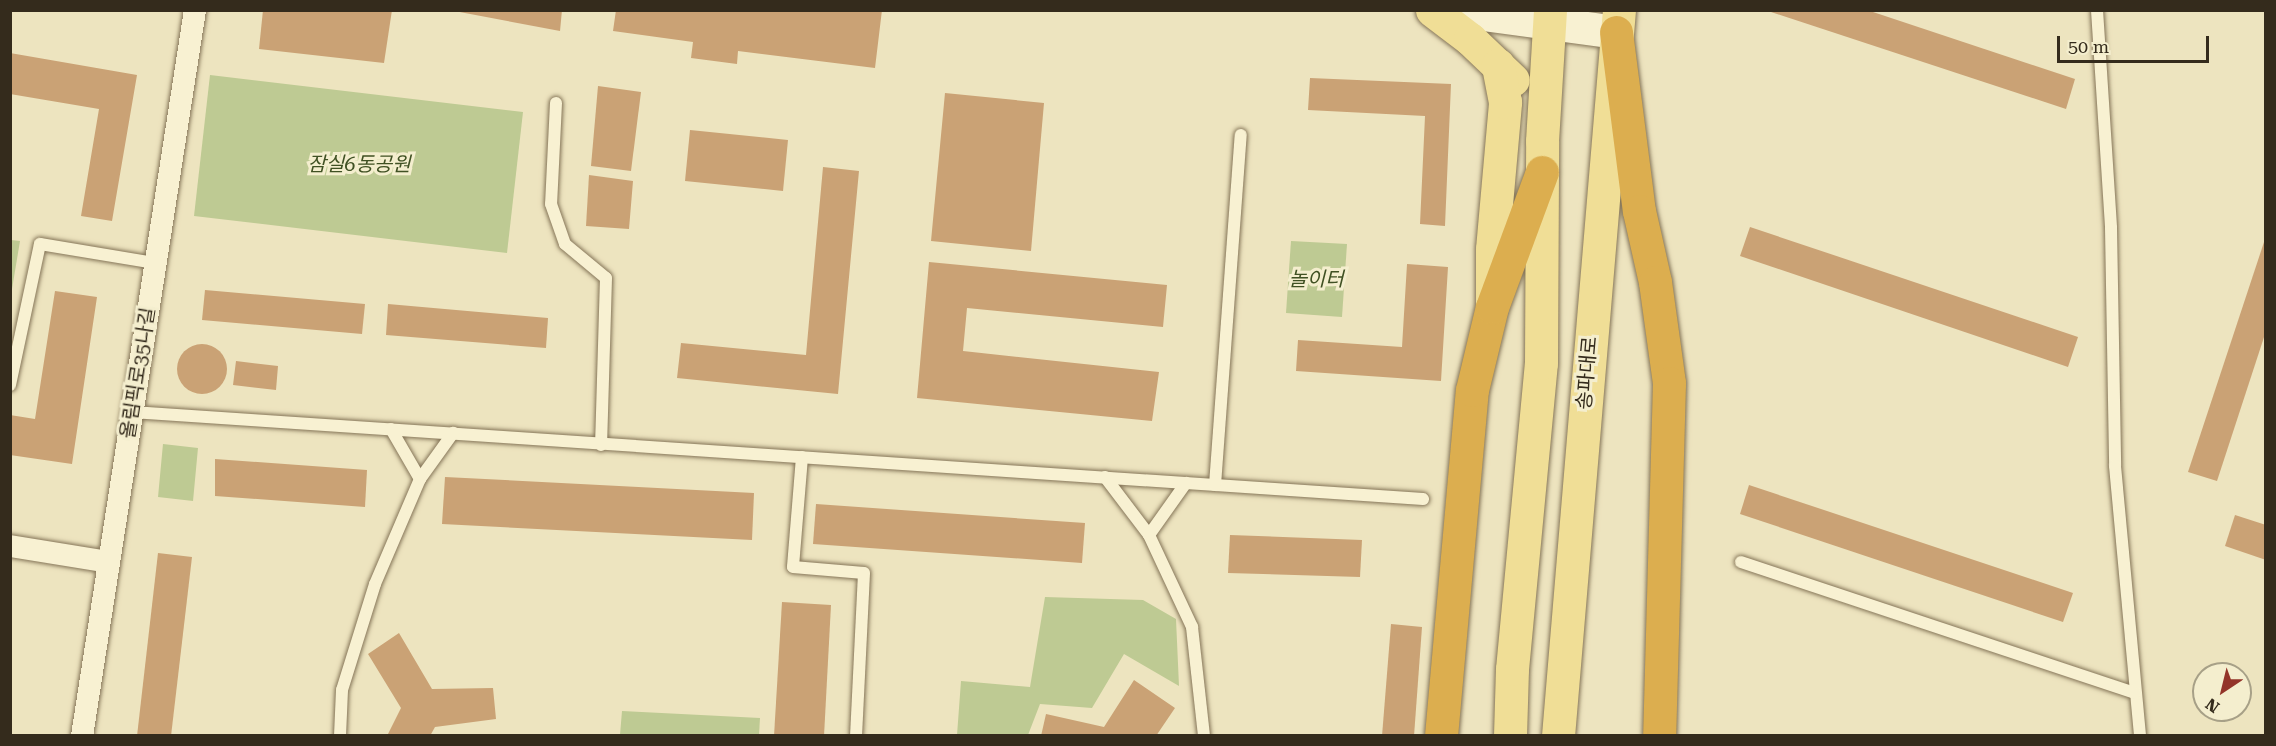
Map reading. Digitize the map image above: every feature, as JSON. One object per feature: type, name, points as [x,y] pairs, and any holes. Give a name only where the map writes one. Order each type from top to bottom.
[{"type":"highway","points":[[1617,21],[1639,211],[1655,282],[1669,383],[1659,735]]},
{"type":"highway","points":[[1441,735],[1472,390],[1492,307],[1542,156]]},
{"type":"main road","points":[[1432,10],[1498,64],[1524,92],[1542,156]]},
{"type":"main road","points":[[1510,735],[1512,669],[1541,363],[1542,156],[1553,15]]},
{"type":"main road","name":"송파대로","points":[[1558,735],[1617,21]]},
{"type":"main road","points":[[1492,307],[1492,249],[1505,102],[1498,64]]},
{"type":"street","name":"올림픽로35나길","points":[[82,735],[195,10]]},
{"type":"street","points":[[1453,10],[1617,21]]},
{"type":"street","points":[[10,546],[109,562]]},
{"type":"lane","points":[[2097,10],[2110,228],[2115,466],[2140,735]]},
{"type":"lane","points":[[556,103],[551,204],[566,244],[606,278],[601,445]]},
{"type":"lane","points":[[1215,485],[1241,135]]},
{"type":"lane","points":[[10,386],[40,244],[155,263]]},
{"type":"lane","points":[[132,412],[1423,499]]},
{"type":"lane","points":[[391,429],[420,479]]},
{"type":"lane","points":[[340,735],[342,690],[357,633],[402,515],[420,479],[453,434]]},
{"type":"lane","points":[[802,457],[793,567],[864,573],[856,735]]},
{"type":"lane","points":[[1105,477],[1149,535],[1192,627],[1204,735]]},
{"type":"lane","points":[[1149,535],[1186,483]]},
{"type":"lane","points":[[1741,562],[2135,693]]},
{"type":"green space","name":"잠실6동공원","points":[[210,75],[523,112],[507,253],[194,216]]},
{"type":"green space","points":[[10,240],[20,241],[11,295]]},
{"type":"green space","name":"놀이터","points":[[1291,241],[1347,244],[1342,317],[1286,313]]},
{"type":"green space","points":[[163,444],[198,448],[193,501],[158,497]]},
{"type":"green space","points":[[1045,597],[1143,600],[1176,619],[1179,686],[1124,654],[1092,708],[1040,704],[1028,735],[957,735],[961,681],[1030,687]]},
{"type":"green space","points":[[622,711],[760,718],[759,735],[620,735]]},
{"type":"building","points":[[263,10],[392,10],[384,63],[259,49]]},
{"type":"building","points":[[449,10],[562,10],[560,31]]},
{"type":"building","points":[[616,10],[882,10],[875,68],[738,51],[737,64],[691,58],[693,42],[613,31]]},
{"type":"building","points":[[1867,10],[2075,79],[2066,109],[1768,11]]},
{"type":"building","points":[[10,53],[137,75],[112,221],[81,216],[99,109],[10,94]]},
{"type":"building","points":[[1310,78],[1451,84],[1445,226],[1420,224],[1425,116],[1308,110]]},
{"type":"building","points":[[598,86],[641,92],[631,171],[591,166]]},
{"type":"building","points":[[945,93],[1044,103],[1031,251],[931,241]]},
{"type":"building","points":[[690,130],[788,140],[783,191],[685,181]]},
{"type":"building","points":[[823,167],[859,171],[838,394],[677,378],[681,343],[806,355]]},
{"type":"building","points":[[589,175],[633,181],[629,229],[586,226]]},
{"type":"building","points":[[1750,227],[2078,337],[2068,367],[1740,256]]},
{"type":"building","points":[[2266,236],[2266,331],[2217,481],[2188,472]]},
{"type":"building","points":[[929,262],[1167,285],[1163,327],[967,308],[963,351],[1159,372],[1152,421],[917,398]]},
{"type":"building","points":[[1407,264],[1448,267],[1441,381],[1296,371],[1298,340],[1402,347]]},
{"type":"building","points":[[205,290],[365,304],[362,334],[202,320]]},
{"type":"building","points":[[55,291],[97,297],[72,464],[10,455],[10,415],[35,419]]},
{"type":"building","points":[[388,304],[548,318],[546,348],[386,335]]},
{"type":"building","points":[[202,344],[211,346],[222,355],[227,369],[225,378],[216,389],[202,394],[193,392],[182,383],[177,369],[179,360],[188,349]]},
{"type":"building","points":[[236,361],[278,366],[276,390],[233,385]]},
{"type":"building","points":[[215,459],[367,470],[365,507],[215,496]]},
{"type":"building","points":[[445,477],[754,493],[752,540],[442,524]]},
{"type":"building","points":[[1749,485],[2073,593],[2063,622],[1740,514]]},
{"type":"building","points":[[816,504],[1085,523],[1082,563],[813,544]]},
{"type":"building","points":[[2235,515],[2266,525],[2266,560],[2225,546]]},
{"type":"building","points":[[1230,535],[1362,540],[1360,577],[1228,573]]},
{"type":"building","points":[[158,553],[192,557],[171,736],[137,736]]},
{"type":"building","points":[[782,602],[831,605],[824,736],[774,736]]},
{"type":"building","points":[[1391,624],[1422,627],[1414,736],[1382,736]]},
{"type":"building","points":[[399,633],[432,689],[493,688],[496,719],[435,727],[430,736],[387,736],[401,708],[368,654]]},
{"type":"building","points":[[1134,680],[1175,708],[1156,736],[1041,736],[1046,714],[1104,727]]}]
